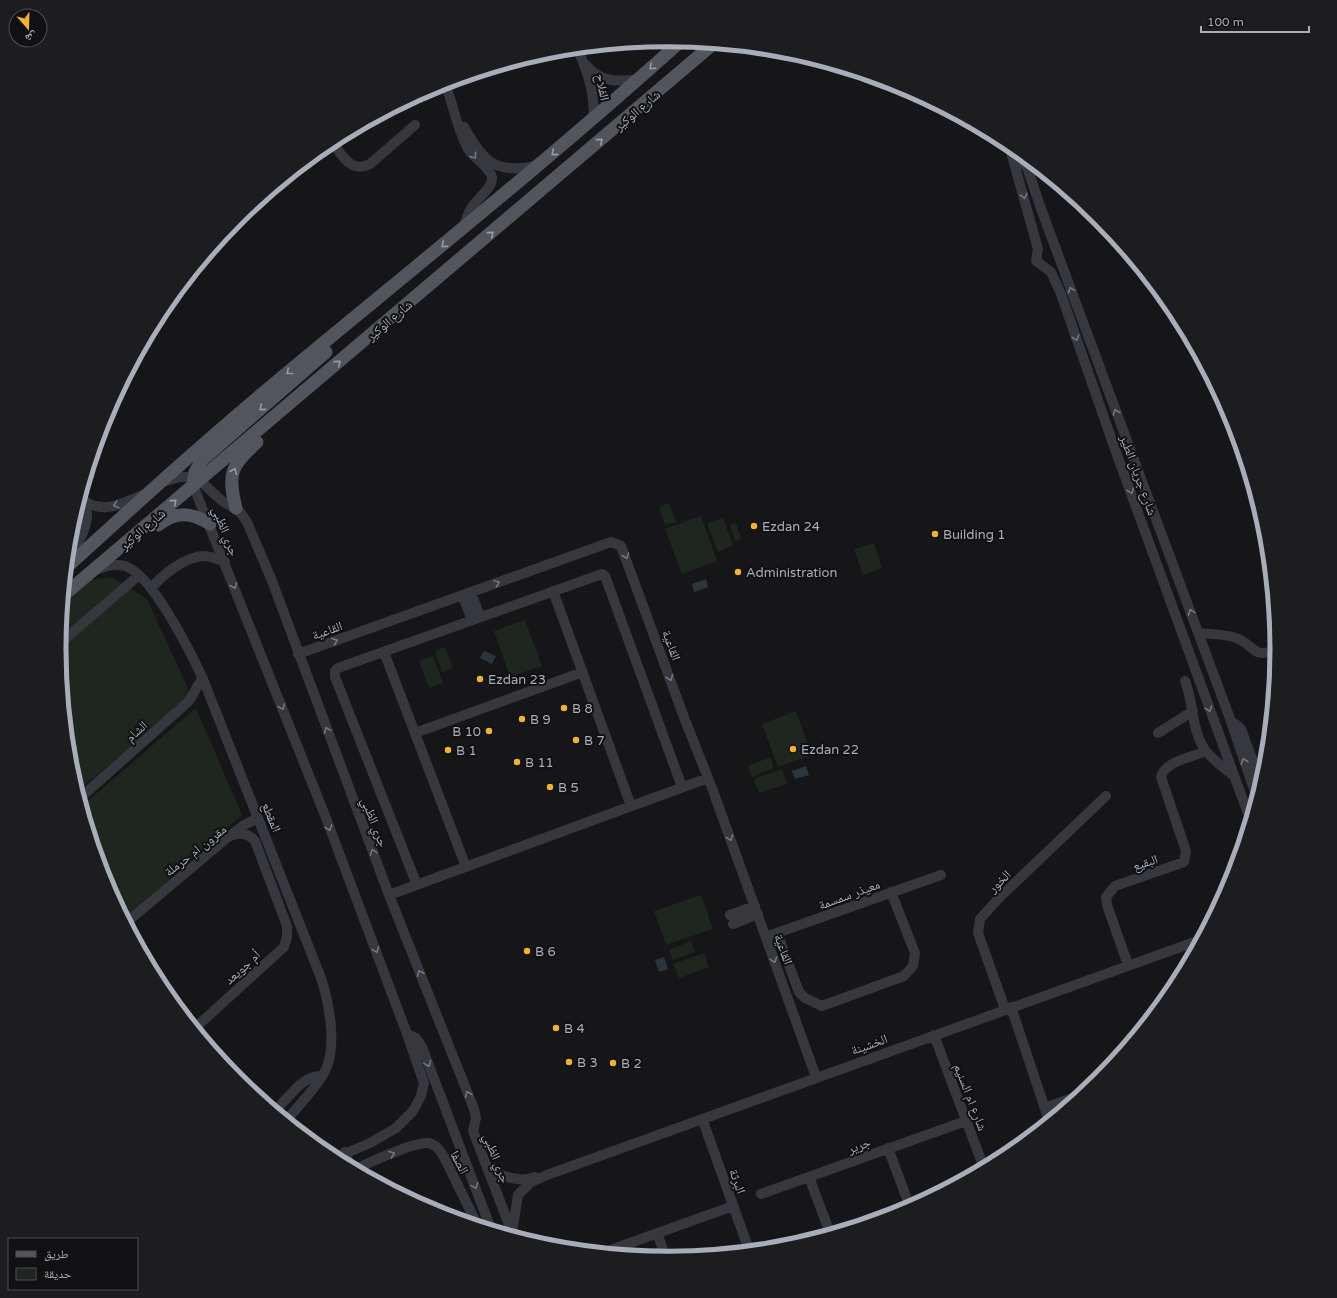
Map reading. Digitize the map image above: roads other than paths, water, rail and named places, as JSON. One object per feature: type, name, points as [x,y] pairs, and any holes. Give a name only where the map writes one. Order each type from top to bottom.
[{"type":"main road","name":"شارع الوكير","points":[[73,561],[152,489],[274,384],[404,278],[593,120],[674,47]]},
{"type":"main road","name":"شارع الوكير","points":[[70,590],[134,537],[195,481],[274,417],[708,48]]},
{"type":"main road","points":[[195,481],[197,465],[202,460],[379,307],[392,294],[404,278]]},
{"type":"main road","points":[[236,508],[231,484],[235,468],[240,458],[272,426],[274,417]]},
{"type":"main road","points":[[134,537],[145,534],[167,518],[177,514],[193,515],[212,530]]},
{"type":"street","name":"الفلاح","points":[[580,54],[594,96],[593,120]]},
{"type":"street","name":"الفلاح","points":[[583,61],[596,75],[608,81],[621,82],[639,80]]},
{"type":"street","points":[[447,89],[465,143],[477,160],[489,171],[492,180],[490,188],[471,206],[465,227]]},
{"type":"street","points":[[454,107],[472,141],[493,163],[510,170],[539,165]]},
{"type":"street","points":[[336,147],[347,162],[354,166],[361,167],[370,164],[415,125]]},
{"type":"street","name":"شارع جريان الطير","points":[[1012,154],[1038,249],[1036,261],[1051,272],[1061,294],[1117,455],[1248,813]]},
{"type":"street","points":[[1019,179],[1033,169]]},
{"type":"street","name":"شارع جريان الطير","points":[[1033,170],[1059,259],[1231,722],[1254,789]]},
{"type":"street","points":[[1042,266],[1053,264],[1059,259]]},
{"type":"street","points":[[85,501],[93,506],[110,508],[152,489],[171,478],[187,477],[195,481]]},
{"type":"street","name":"جري الظبي","points":[[195,481],[221,500],[236,508],[244,516],[252,534],[282,607],[298,654],[389,895],[475,1113],[476,1122],[473,1131],[510,1229]]},
{"type":"street","name":"جري الظبي","points":[[195,481],[212,530],[326,818],[424,1082],[421,1096],[413,1111],[396,1128],[370,1142],[345,1152]]},
{"type":"street","points":[[76,545],[86,527],[86,511],[84,505]]},
{"type":"street","points":[[150,588],[179,565],[202,556],[211,545],[212,530]]},
{"type":"street","name":"القاعية","points":[[298,654],[611,542],[621,546],[757,910],[816,1077]]},
{"type":"street","points":[[202,556],[225,562]]},
{"type":"street","name":"المقطع","points":[[94,570],[122,565],[128,567],[150,588],[179,631],[203,679],[325,990],[328,1004],[331,1047],[329,1062],[322,1076],[290,1117]]},
{"type":"street","points":[[417,885],[334,675],[338,668],[600,574],[605,576],[682,788]]},
{"type":"street","points":[[67,637],[138,576]]},
{"type":"street","points":[[553,591],[631,806]]},
{"type":"street","points":[[467,594],[476,619]]},
{"type":"street","points":[[1198,633],[1233,636],[1242,641],[1251,650],[1260,654],[1270,653]]},
{"type":"street","points":[[384,652],[466,867]]},
{"type":"street","points":[[415,733],[582,672]]},
{"type":"street","name":"الشام","points":[[84,794],[188,702],[193,696],[196,686],[203,679]]},
{"type":"street","points":[[1185,681],[1200,739],[1206,751],[1234,776]]},
{"type":"street","points":[[1158,733],[1193,711]]},
{"type":"street","points":[[1231,722],[1237,725],[1241,730],[1257,773]]},
{"type":"street","name":"البقيع","points":[[1128,965],[1107,905],[1106,897],[1115,886],[1181,864],[1186,855],[1162,782],[1162,773],[1168,767],[1206,751]]},
{"type":"street","points":[[389,895],[708,778]]},
{"type":"street","name":"الخور","points":[[1048,1116],[1029,1063],[978,933],[980,919],[1106,796]]},
{"type":"street","points":[[231,835],[244,825],[258,818]]},
{"type":"street","name":"مقرون ام حرملة","points":[[131,919],[231,835],[245,834],[255,841],[283,918]]},
{"type":"street","name":"معيذر سمسمة","points":[[766,937],[941,875]]},
{"type":"street","points":[[777,933],[799,992],[805,998],[822,1006],[904,976],[913,966],[915,953],[891,892]]},
{"type":"street","points":[[732,920],[757,910]]},
{"type":"street","name":"أم جويعد","points":[[199,1025],[284,947],[288,931],[283,918]]},
{"type":"street","name":"الخشينة","points":[[530,1181],[703,1121],[816,1077],[1194,942]]},
{"type":"street","name":"جري الظبي","points":[[407,1034],[416,1038],[422,1047],[489,1223]]},
{"type":"street","name":"شارع ام السنيم","points":[[934,1035],[982,1162]]},
{"type":"street","points":[[278,1107],[303,1082],[310,1078],[322,1076]]},
{"type":"street","points":[[1045,1108],[1067,1100]]},
{"type":"street","name":"البرثة","points":[[703,1121],[748,1246]]},
{"type":"street","name":"جرير","points":[[760,1194],[966,1121]]},
{"type":"street","name":"الصفا","points":[[362,1167],[414,1145],[430,1143],[437,1147],[444,1157],[474,1219]]},
{"type":"street","points":[[888,1148],[908,1201]]},
{"type":"street","points":[[341,1154],[345,1152],[347,1158]]},
{"type":"street","points":[[487,1168],[504,1176],[530,1181]]},
{"type":"street","points":[[809,1177],[828,1229]]},
{"type":"street","points":[[512,1230],[516,1200],[530,1181]]},
{"type":"street","points":[[615,1249],[733,1206]]},
{"type":"street","points":[[657,1233],[663,1251]]},
{"type":"place","name":"Ezdan 24","points":[[754,526]]},
{"type":"place","name":"Building 1","points":[[935,534]]},
{"type":"place","name":"Administration","points":[[738,572]]},
{"type":"place","name":"Ezdan 23","points":[[480,679]]},
{"type":"place","name":"B 8","points":[[564,708]]},
{"type":"place","name":"B 9","points":[[522,719]]},
{"type":"place","name":"B 10","points":[[489,731]]},
{"type":"place","name":"B 7","points":[[576,740]]},
{"type":"place","name":"Ezdan 22","points":[[793,749]]},
{"type":"place","name":"B 1","points":[[448,750]]},
{"type":"place","name":"B 11","points":[[517,762]]},
{"type":"place","name":"B 5","points":[[550,787]]},
{"type":"place","name":"B 6","points":[[527,951]]},
{"type":"place","name":"B 4","points":[[556,1028]]},
{"type":"place","name":"B 3","points":[[569,1062]]},
{"type":"place","name":"B 2","points":[[613,1063]]}]
